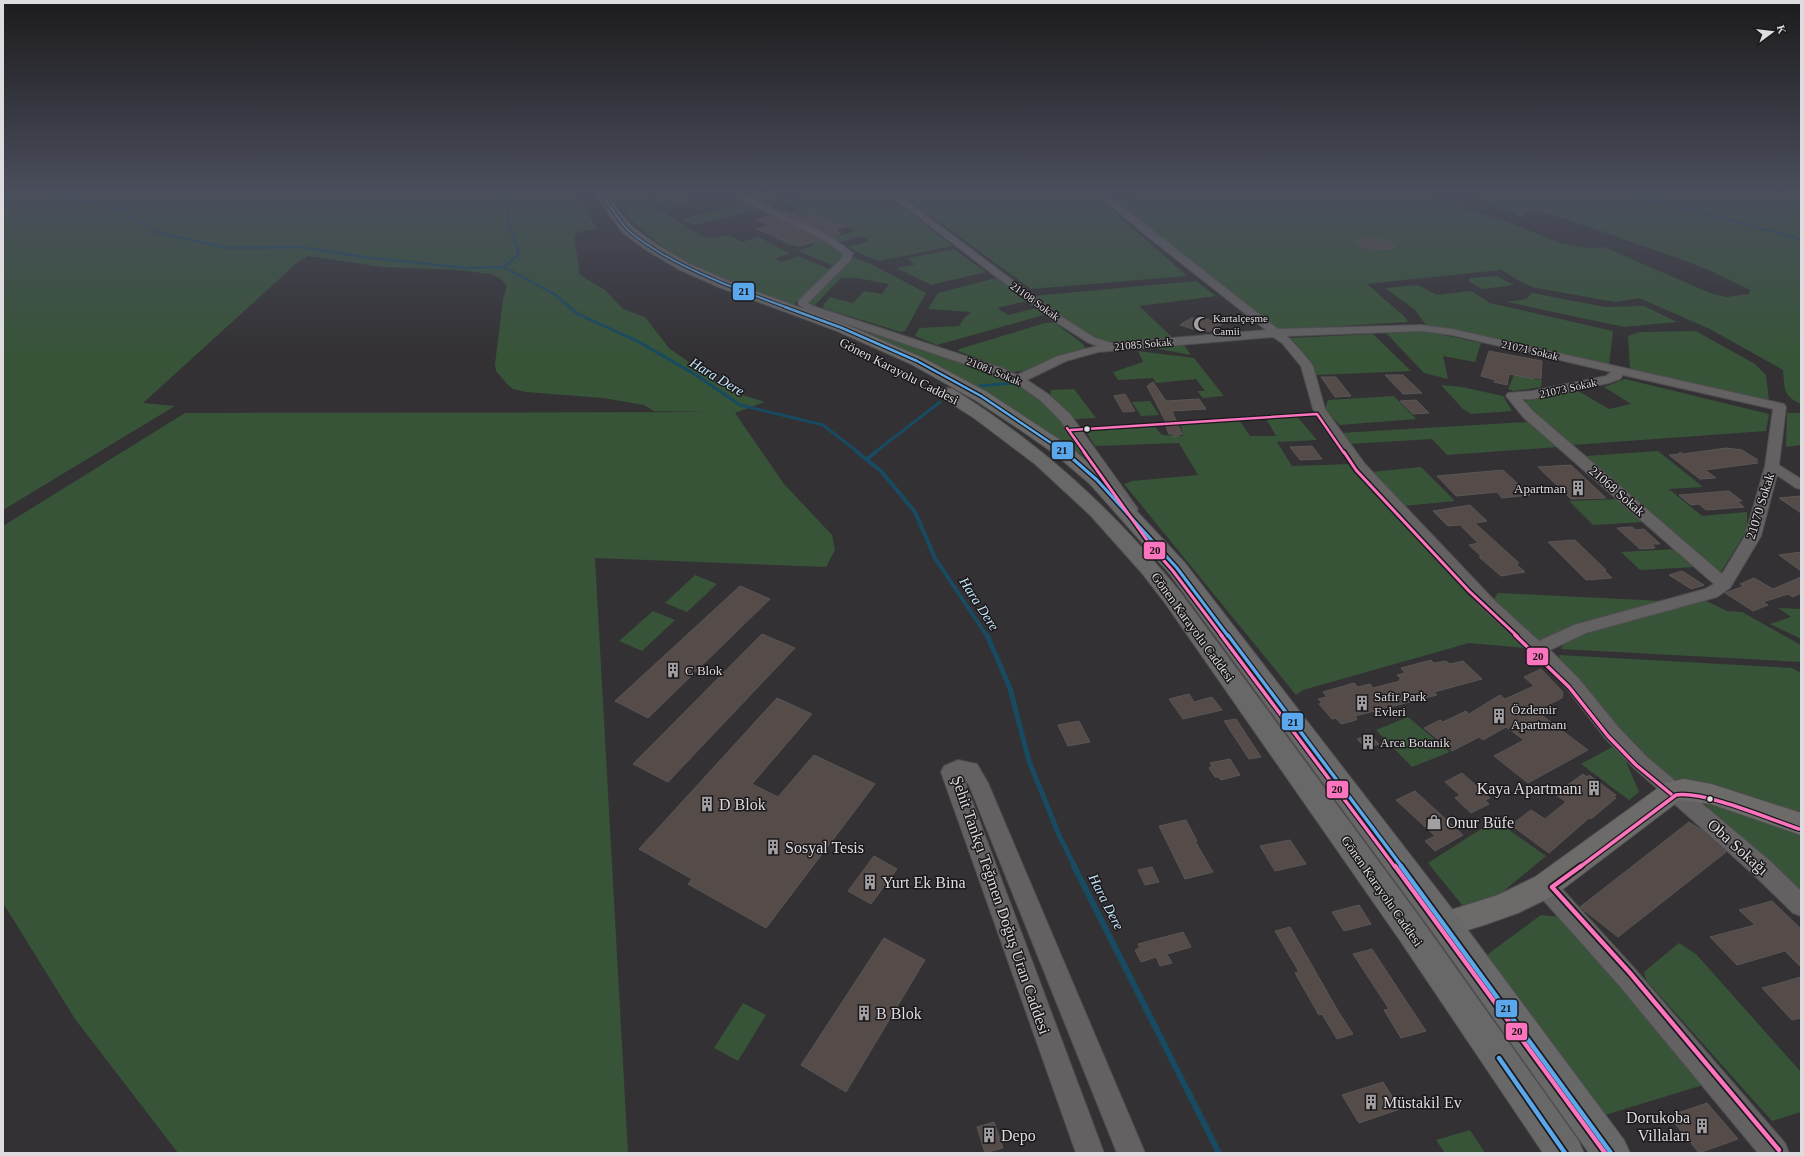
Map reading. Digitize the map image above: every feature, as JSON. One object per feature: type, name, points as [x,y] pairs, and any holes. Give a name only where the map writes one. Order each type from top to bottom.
[{"type":"highway","name":"Gönen Karayolu Caddesi","points":[[635,246],[665,267],[717,294],[868,353],[936,387],[970,407],[1042,460],[1110,524],[1142,558],[1173,598],[1410,929],[1565,1153]]},
{"type":"highway","name":"Gönen Karayolu Caddesi","points":[[650,246],[685,267],[726,285],[842,328],[924,364],[981,396],[1062,450],[1097,480],[1176,568],[1309,742],[1445,924],[1611,1153]]},
{"type":"main road","points":[[1445,924],[1496,910],[1524,899],[1545,886],[1674,790],[1684,789],[1711,794],[1801,824]]},
{"type":"street","name":"21081 Sokak","points":[[839,246],[847,251],[847,259],[803,302],[803,304],[809,308],[998,371],[1017,380],[1044,397],[1064,417],[1156,544]]},
{"type":"street","name":"21108 Sokak","points":[[961,246],[1055,317],[1086,337],[1110,347]]},
{"type":"street","name":"Oba Sokağı","points":[[1166,246],[1286,341],[1307,366],[1319,409],[1360,467],[1487,603],[1573,684],[1612,733],[1640,762],[1762,868],[1801,906]]},
{"type":"street","name":"21071 Sokak","points":[[1275,333],[1421,328],[1438,329],[1780,407]]},
{"type":"street","name":"21085 Sokak","points":[[1017,380],[1042,366],[1092,350],[1110,347],[1275,333]]},
{"type":"street","points":[[1086,337],[1092,350]]},
{"type":"street","name":"21073 Sokak","points":[[1512,396],[1532,395],[1609,379],[1616,376],[1618,370]]},
{"type":"street","name":"21068 Sokak","points":[[1512,396],[1528,415],[1718,589]]},
{"type":"street","name":"21070 Sokak","points":[[1718,589],[1753,536],[1772,466],[1780,407]]},
{"type":"street","points":[[1772,466],[1801,484]]},
{"type":"street","points":[[1537,649],[1580,629],[1718,589]]},
{"type":"street","name":"Şehit Tankçı Teğmen Doğuş Uran Caddesi","points":[[1090,1153],[951,772],[958,768],[970,770],[978,783],[1131,1153]]},
{"type":"street","points":[[1545,886],[1626,976],[1775,1153]]},
{"type":"green space","points":[[3,246],[576,246],[580,275],[605,290],[623,309],[645,317],[669,348],[700,370],[733,392],[765,402],[735,413],[784,484],[832,535],[835,550],[826,567],[595,558],[628,1153],[178,1153],[75,1019],[3,903],[3,526],[185,413],[712,412],[654,411],[644,405],[603,398],[526,392],[513,389],[496,371],[495,364],[503,299],[507,287],[498,277],[490,274],[458,270],[383,267],[308,256],[298,262],[143,403],[175,406],[3,510]]},
{"type":"green space","points":[[663,246],[775,246],[790,254],[775,258],[781,262],[798,256],[832,270],[793,305],[725,279],[680,257]]},
{"type":"green space","points":[[812,246],[837,246],[845,256],[837,265],[833,266],[798,251]]},
{"type":"green space","points":[[852,246],[953,246],[879,261],[848,247]]},
{"type":"green space","points":[[972,246],[1153,246],[1187,276],[1031,289]]},
{"type":"green space","points":[[1172,246],[1604,247],[1710,293],[1726,297],[1749,294],[1750,290],[1711,271],[1643,246],[1801,246],[1801,404],[1790,398],[1787,394],[1783,370],[1710,329],[1639,298],[1615,302],[1536,288],[1525,284],[1501,270],[1367,284],[1405,317],[1408,322],[1277,330]]},
{"type":"green space","points":[[954,249],[986,272],[931,285],[896,268],[914,265],[908,258]]},
{"type":"green space","points":[[853,257],[871,264],[926,293],[905,331],[901,332],[823,308],[824,304],[830,297],[853,303],[864,291],[882,294],[889,284],[856,278],[841,278],[814,306],[809,302],[808,300],[831,280],[850,258]]},
{"type":"green space","points":[[1497,276],[1514,285],[1482,289],[1468,281],[1470,278]]},
{"type":"green space","points":[[996,278],[1027,301],[997,308],[1008,315],[1036,308],[1044,315],[937,345],[915,336],[919,328],[959,326],[964,318],[971,312],[928,309],[938,293]]},
{"type":"green space","points":[[1196,281],[1216,296],[1139,306],[1172,337],[1132,342],[1110,342],[1090,336],[1070,324],[1033,296]]},
{"type":"green space","points":[[1418,285],[1437,295],[1471,291],[1490,303],[1613,331],[1609,365],[1426,325],[1414,309],[1385,288]]},
{"type":"green space","points":[[1532,293],[1605,307],[1644,306],[1677,322],[1624,327],[1507,302],[1526,299]]},
{"type":"green space","points":[[838,320],[1011,380],[1039,397],[1068,428],[1103,479],[1059,442],[836,321]]},
{"type":"green space","points":[[1054,322],[1083,344],[1086,349],[1024,371],[1014,372],[958,351],[959,349],[1045,323]]},
{"type":"green space","points":[[1696,331],[1755,364],[1766,375],[1769,401],[1630,370],[1628,336],[1639,332]]},
{"type":"green space","points":[[1385,332],[1430,332],[1481,343],[1475,362],[1443,356],[1448,379],[1424,373]]},
{"type":"green space","points":[[1373,334],[1411,371],[1316,375],[1301,349],[1290,338]]},
{"type":"green space","points":[[1183,344],[1191,355],[1144,346]]},
{"type":"green space","points":[[1138,351],[1194,358],[1224,396],[1203,398],[1197,391],[1205,391],[1196,379],[1156,383],[1153,378],[1118,380],[1113,372],[1143,362]]},
{"type":"green space","points":[[1514,375],[1542,380],[1541,387],[1514,391],[1508,389]]},
{"type":"green space","points":[[1625,379],[1769,414],[1766,431],[1572,445],[1523,401],[1578,391],[1609,409],[1631,404],[1604,387]]},
{"type":"green space","points":[[1441,385],[1462,387],[1503,396],[1512,411],[1471,414],[1463,409]]},
{"type":"green space","points":[[1074,389],[1096,418],[1073,418],[1050,396],[1051,390]]},
{"type":"green space","points":[[1394,396],[1416,419],[1340,425],[1325,410],[1328,400]]},
{"type":"green space","points":[[1150,401],[1159,415],[1141,416],[1132,402]]},
{"type":"green space","points":[[1294,413],[1317,440],[1277,442],[1292,466],[1351,464],[1502,626],[1525,648],[1469,643],[1303,690],[1296,695],[1124,484],[1132,481],[1198,475],[1179,443],[1095,446],[1084,428],[1152,423],[1162,435],[1183,436],[1180,421],[1237,417],[1250,436],[1276,436],[1264,415]]},
{"type":"green space","points":[[1787,413],[1801,413],[1801,445],[1786,447]]},
{"type":"green space","points":[[1528,422],[1558,447],[1447,455],[1432,439],[1349,444],[1340,433]]},
{"type":"green space","points":[[1658,451],[1703,487],[1669,489],[1702,516],[1747,512],[1747,530],[1721,572],[1712,568],[1586,456]]},
{"type":"green space","points":[[1421,467],[1455,501],[1403,506],[1371,472]]},
{"type":"green space","points":[[1618,499],[1644,522],[1593,525],[1569,501]]},
{"type":"green space","points":[[1676,549],[1696,567],[1640,570],[1621,552]]},
{"type":"green space","points":[[695,575],[717,584],[687,612],[665,603]]},
{"type":"green space","points":[[1498,593],[1663,601],[1566,629],[1541,642],[1536,641],[1494,599]]},
{"type":"green space","points":[[1702,599],[1727,611],[1742,612],[1801,645],[1801,662],[1561,649],[1564,644],[1581,634]]},
{"type":"green space","points":[[1778,608],[1801,609],[1801,639],[1770,624],[1791,617]]},
{"type":"green space","points":[[653,611],[675,620],[642,651],[619,641]]},
{"type":"green space","points":[[1559,655],[1792,668],[1801,673],[1801,810],[1799,819],[1682,782],[1663,774],[1650,765],[1561,664]]},
{"type":"green space","points":[[1408,717],[1450,752],[1412,767],[1376,730]]},
{"type":"green space","points":[[1612,747],[1622,752],[1639,792],[1629,800],[1581,764]]},
{"type":"green space","points":[[1714,802],[1801,831],[1801,897],[1711,812],[1706,804]]},
{"type":"green space","points":[[1495,820],[1546,856],[1488,904],[1467,911],[1428,863]]},
{"type":"green space","points":[[1541,915],[1559,917],[1582,937],[1703,1085],[1605,1115],[1484,957]]},
{"type":"green space","points":[[1679,943],[1696,954],[1801,1072],[1801,1112],[1772,1121],[1646,980],[1644,972]]},
{"type":"green space","points":[[743,1003],[766,1015],[738,1061],[714,1048]]},
{"type":"green space","points":[[1470,1130],[1485,1153],[1445,1153],[1436,1140]]},
{"type":"building","points":[[1363,246],[1396,247],[1394,247],[1396,248],[1370,250]]},
{"type":"building","name":"Kartalçeşme Camii","points":[[1191,318],[1203,318],[1222,324],[1211,331],[1199,331],[1180,325]]},
{"type":"building","points":[[1489,351],[1542,361],[1541,379],[1509,374],[1507,385],[1494,382],[1495,380],[1481,376]]},
{"type":"building","points":[[1385,375],[1403,375],[1422,393],[1403,394]]},
{"type":"building","points":[[1321,377],[1336,377],[1351,396],[1335,397]]},
{"type":"building","points":[[1153,382],[1166,401],[1199,399],[1206,409],[1172,411],[1182,434],[1174,437],[1173,434],[1169,434],[1165,424],[1167,424],[1147,386]]},
{"type":"building","points":[[1125,394],[1135,411],[1123,412],[1114,396]]},
{"type":"building","points":[[1416,400],[1429,413],[1413,414],[1400,401]]},
{"type":"building","points":[[1312,446],[1322,459],[1300,460],[1290,447]]},
{"type":"building","points":[[1726,448],[1742,450],[1758,460],[1754,460],[1758,463],[1705,470],[1716,478],[1700,479],[1669,455],[1679,454],[1680,452],[1683,454]]},
{"type":"building","name":"Apartman","points":[[1571,465],[1606,498],[1571,499],[1538,467]]},
{"type":"building","points":[[1503,470],[1530,495],[1502,498],[1497,492],[1456,496],[1437,476]]},
{"type":"building","points":[[1729,491],[1742,501],[1737,501],[1744,507],[1706,510],[1699,504],[1691,505],[1679,495]]},
{"type":"building","points":[[1801,496],[1801,513],[1779,498]]},
{"type":"building","points":[[1470,505],[1487,521],[1475,523],[1519,563],[1516,564],[1525,572],[1501,576],[1479,557],[1482,557],[1469,545],[1478,543],[1460,525],[1448,526],[1433,511]]},
{"type":"building","points":[[1632,527],[1636,530],[1644,529],[1660,544],[1652,544],[1655,548],[1640,549],[1617,528]]},
{"type":"building","points":[[1575,540],[1606,570],[1604,570],[1612,578],[1586,580],[1548,542]]},
{"type":"building","points":[[1801,552],[1801,571],[1779,555]]},
{"type":"building","points":[[1682,571],[1704,585],[1691,589],[1669,575]]},
{"type":"building","points":[[1801,577],[1801,593],[1793,597],[1788,594],[1763,602],[1768,605],[1753,611],[1725,593],[1744,586],[1740,584],[1754,578],[1773,589]]},
{"type":"building","name":"C Blok","points":[[740,586],[770,599],[648,718],[615,701]]},
{"type":"building","points":[[762,634],[795,648],[668,782],[633,764]]},
{"type":"building","points":[[1431,660],[1434,663],[1446,661],[1450,664],[1463,661],[1482,679],[1434,692],[1437,695],[1355,716],[1357,719],[1356,720],[1341,724],[1336,718],[1332,719],[1319,704],[1322,703],[1318,699],[1327,697],[1323,692],[1354,683],[1358,687],[1370,684],[1373,688],[1400,681],[1399,680],[1401,679],[1397,675],[1405,673],[1401,668]]},
{"type":"building","points":[[1541,669],[1563,692],[1562,698],[1536,711],[1588,750],[1528,783],[1494,756],[1524,740],[1506,727],[1483,740],[1479,737],[1452,751],[1424,728],[1440,720],[1443,722],[1466,711],[1469,714],[1500,695],[1505,699],[1534,686],[1524,677]]},
{"type":"building","points":[[1189,694],[1194,702],[1212,697],[1222,710],[1183,719],[1169,699]]},
{"type":"building","points":[[777,698],[812,714],[752,784],[778,797],[814,755],[875,784],[766,928],[688,884],[692,879],[639,849]]},
{"type":"building","points":[[1236,719],[1261,757],[1249,759],[1224,721]]},
{"type":"building","points":[[1079,721],[1090,742],[1068,746],[1058,725]]},
{"type":"building","name":"Arca Botanik","points":[[1370,735],[1379,744],[1366,748],[1357,739]]},
{"type":"building","points":[[1230,759],[1240,775],[1221,780],[1218,777],[1215,777],[1209,768],[1212,766],[1210,763]]},
{"type":"building","points":[[1462,773],[1490,798],[1485,800],[1489,804],[1471,813],[1455,798],[1460,795],[1445,782]]},
{"type":"building","points":[[1583,774],[1587,777],[1589,775],[1616,795],[1613,796],[1616,798],[1591,819],[1589,818],[1549,853],[1511,825],[1531,810],[1545,819],[1566,802],[1555,794]]},
{"type":"building","name":"Onur Büfe","points":[[1415,791],[1463,835],[1435,851],[1425,841],[1435,836],[1396,800]]},
{"type":"building","points":[[1186,820],[1197,841],[1195,841],[1213,872],[1185,879],[1159,826]]},
{"type":"building","points":[[1689,822],[1703,831],[1726,852],[1618,937],[1580,907]]},
{"type":"building","points":[[1290,840],[1306,864],[1275,871],[1260,846]]},
{"type":"building","name":"Yurt Ek Bina","points":[[874,856],[897,869],[871,904],[848,891]]},
{"type":"building","points":[[1152,867],[1159,882],[1145,885],[1138,870]]},
{"type":"building","points":[[1772,901],[1801,929],[1801,967],[1785,951],[1737,965],[1710,937],[1755,925],[1739,910]]},
{"type":"building","points":[[1359,905],[1371,924],[1344,931],[1332,912]]},
{"type":"building","points":[[1290,927],[1338,1011],[1353,1034],[1337,1039],[1322,1014],[1319,1015],[1295,973],[1299,972],[1275,931]]},
{"type":"building","points":[[1183,932],[1191,947],[1167,954],[1172,963],[1160,966],[1156,957],[1141,962],[1135,950],[1140,948],[1138,944]]},
{"type":"building","name":"B Blok","points":[[884,938],[925,960],[846,1092],[801,1065]]},
{"type":"building","points":[[1372,949],[1426,1031],[1401,1038],[1384,1010],[1389,1009],[1353,954]]},
{"type":"building","points":[[1801,977],[1801,1018],[1792,1020],[1762,988]]},
{"type":"building","name":"Müstakil Ev","points":[[1383,1082],[1400,1109],[1359,1123],[1342,1095]]},
{"type":"building","name":"Dorukoba Villaları","points":[[1707,1103],[1738,1139],[1699,1153],[1669,1116]]},
{"type":"building","name":"Depo","points":[[994,1122],[1003,1148],[985,1153],[977,1127]]},
{"type":"waterway","name":"Hara Dere","points":[[219,246],[228,248],[301,247],[363,257],[466,268],[504,267]]},
{"type":"waterway","name":"Hara Dere","points":[[504,267],[519,254],[516,246]]},
{"type":"waterway","name":"Hara Dere","points":[[504,267],[554,294],[571,308]]},
{"type":"waterway","name":"Hara Dere","points":[[569,307],[578,314],[639,342],[696,375],[740,405],[823,425],[859,453]]},
{"type":"waterway","points":[[980,386],[1013,383]]},
{"type":"waterway","points":[[874,453],[940,402]]},
{"type":"waterway","name":"Hara Dere","points":[[857,452],[881,471],[915,512],[935,558],[987,636]]},
{"type":"waterway","points":[[867,459],[876,452]]},
{"type":"waterway","name":"Hara Dere","points":[[987,635],[1010,688],[1029,761],[1059,835],[1075,867]]},
{"type":"waterway","name":"Hara Dere","points":[[1074,866],[1219,1153]]},
{"type":"transit line","name":"21","points":[[650,246],[685,267],[726,285],[842,328],[917,361],[981,396],[1025,425],[1062,450],[1097,480],[1177,568],[1445,924],[1611,1153]]},
{"type":"transit line","name":"20","points":[[1071,430],[1317,414],[1356,470],[1469,591],[1569,687],[1608,736],[1636,765],[1671,794]]},
{"type":"transit line","name":"20","points":[[1067,428],[1152,547],[1173,571],[1441,927],[1605,1153]]},
{"type":"transit line","name":"20","points":[[1779,1150],[1630,973],[1552,887],[1676,795],[1684,794],[1710,799],[1799,829]]},
{"type":"transit line","name":"21","points":[[1499,1058],[1565,1153]]},
{"type":"place","name":"Kartalçeşme Camii","points":[[1201,324]]},
{"type":"place","name":"Apartman","points":[[1578,488]]},
{"type":"place","name":"C Blok","points":[[673,670]]},
{"type":"place","name":"Safir Park Evleri","points":[[1362,703]]},
{"type":"place","name":"Özdemir Apartmanı","points":[[1499,716]]},
{"type":"place","name":"Arca Botanik","points":[[1368,742]]},
{"type":"place","name":"Kaya Apartmanı","points":[[1594,788]]},
{"type":"place","name":"D Blok","points":[[707,804]]},
{"type":"place","name":"Onur Büfe","points":[[1434,822]]},
{"type":"place","name":"Sosyal Tesis","points":[[773,847]]},
{"type":"place","name":"Yurt Ek Bina","points":[[870,882]]},
{"type":"place","name":"B Blok","points":[[864,1013]]},
{"type":"place","name":"Müstakil Ev","points":[[1371,1102]]},
{"type":"place","name":"Dorukoba Villaları","points":[[1702,1126]]},
{"type":"place","name":"Depo","points":[[989,1135]]}]
